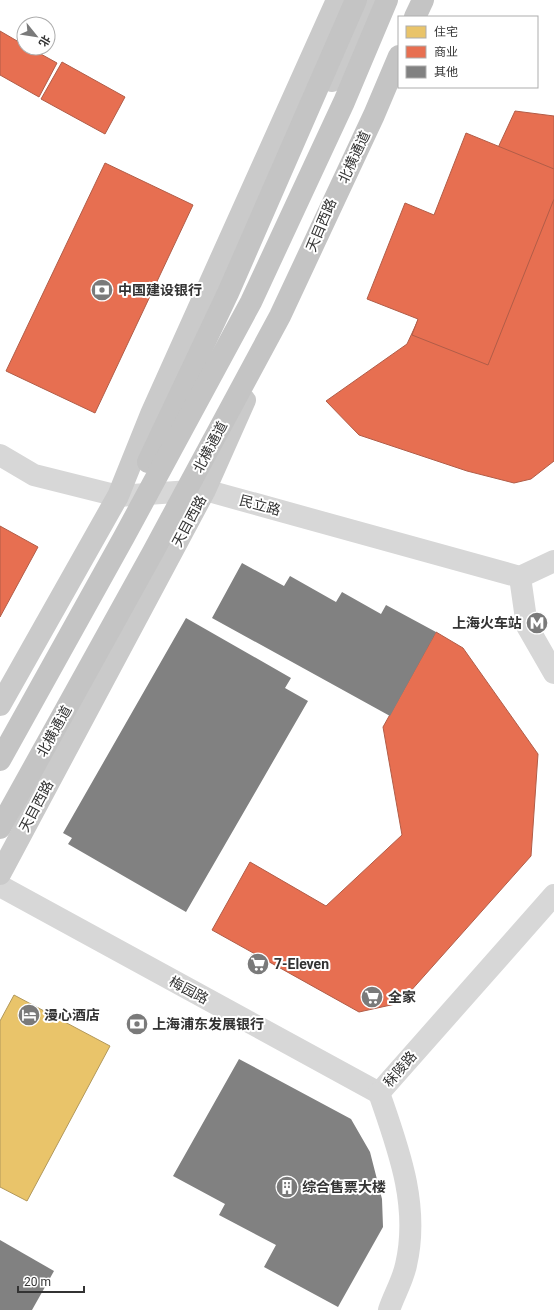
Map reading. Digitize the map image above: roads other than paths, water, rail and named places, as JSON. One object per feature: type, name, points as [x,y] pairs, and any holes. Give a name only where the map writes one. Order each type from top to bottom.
[{"type":"highway","points":[[79,618],[118,526],[231,286],[356,0]]},
{"type":"highway","points":[[0,760],[251,302],[344,102],[387,0]]},
{"type":"highway","points":[[415,16],[422,0]]},
{"type":"highway","name":"北横通道","points":[[0,828],[153,552],[280,316],[374,115],[398,58]]},
{"type":"main road","points":[[0,705],[118,496],[151,414],[337,0]]},
{"type":"main road","points":[[118,496],[160,452],[369,0]]},
{"type":"main road","points":[[411,16],[418,0]]},
{"type":"main road","name":"天目西路","points":[[0,874],[205,490],[398,46]]},
{"type":"street","name":"民立路","points":[[0,454],[34,475],[118,496],[205,490],[520,577]]},
{"type":"street","points":[[554,561],[520,577],[527,626],[554,673]]},
{"type":"street","name":"梅园路","points":[[0,886],[379,1093]]},
{"type":"street","name":"秣陵路","points":[[388,1310],[406,1266],[411,1219],[403,1165],[379,1093],[554,895]]},
{"type":"place","name":"中国建设银行","points":[[102,290]]},
{"type":"place","name":"上海火车站","points":[[537,623]]},
{"type":"place","name":"7-Eleven","points":[[258,964]]},
{"type":"place","name":"全家","points":[[372,997]]},
{"type":"place","name":"漫心酒店","points":[[29,1015]]},
{"type":"place","name":"上海浦东发展银行","points":[[137,1024]]},
{"type":"place","name":"综合售票大楼","points":[[287,1187]]}]
